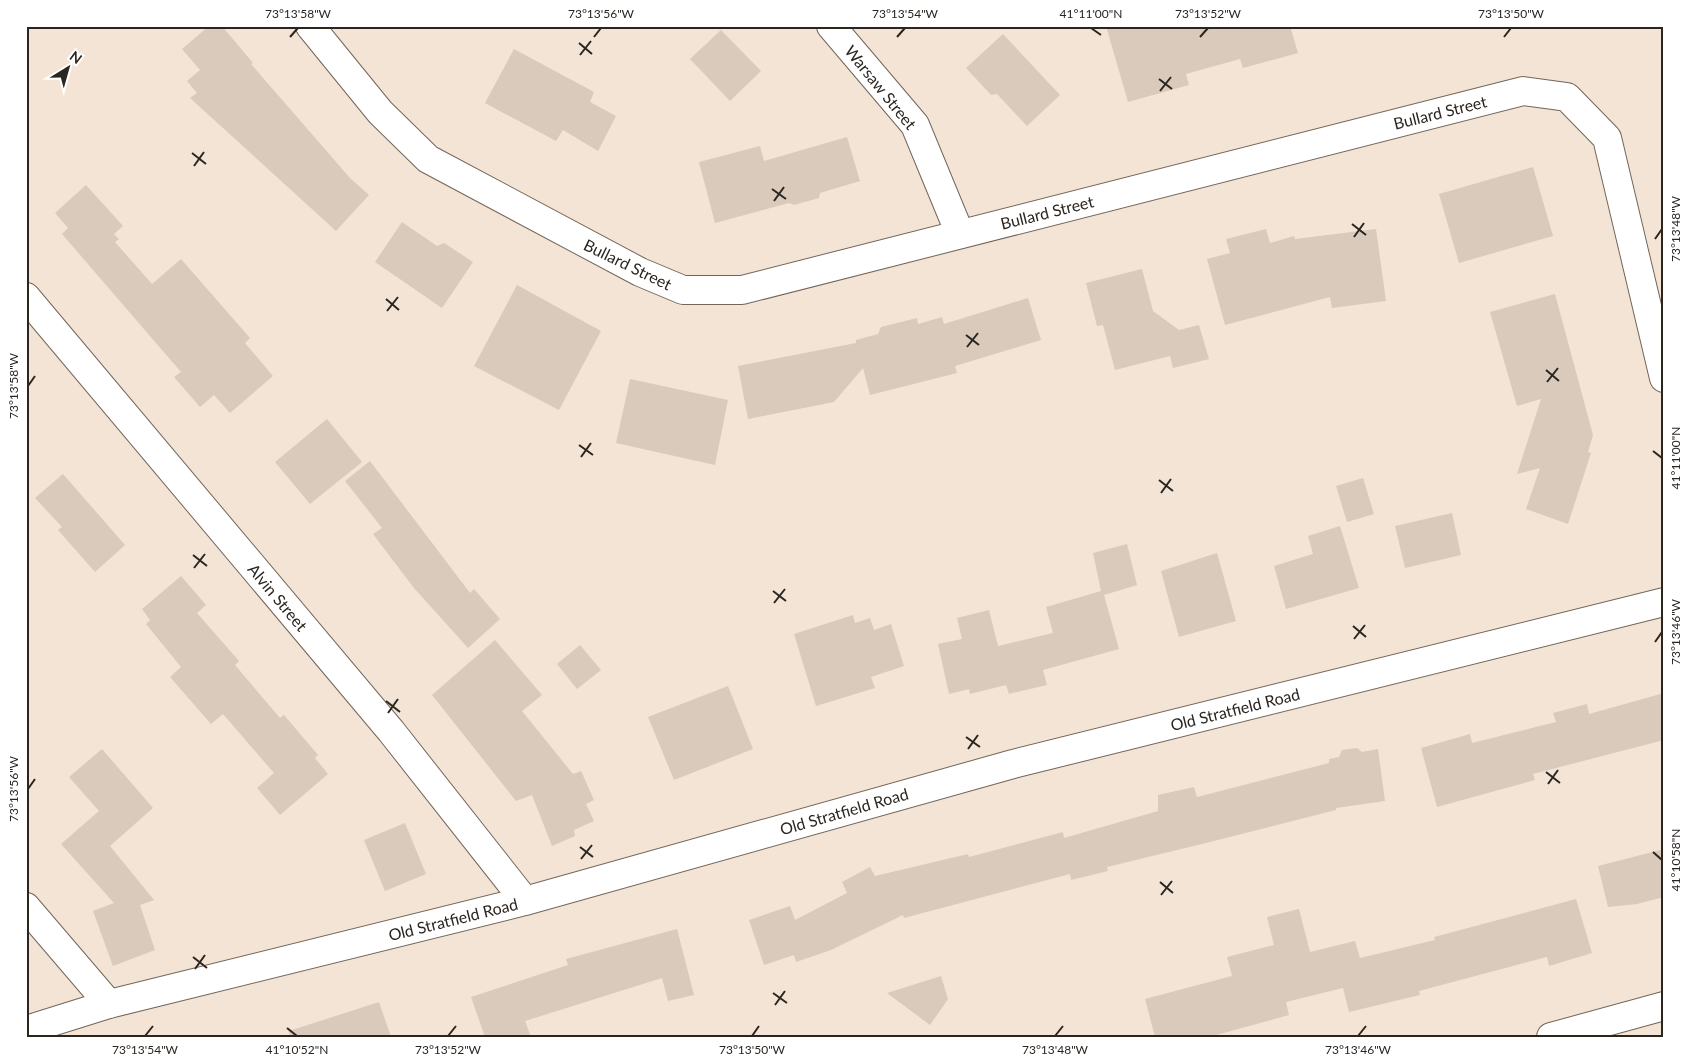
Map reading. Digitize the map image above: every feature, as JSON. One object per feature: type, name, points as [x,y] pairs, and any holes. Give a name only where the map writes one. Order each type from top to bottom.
[{"type":"street","name":"Bullard Street","points":[[310,26],[380,112],[428,159],[640,272],[683,290],[742,290],[1523,91],[1567,98],[1607,138],[1664,378]]},
{"type":"street","name":"Warsaw Street","points":[[831,26],[915,125],[960,234]]},
{"type":"street","name":"Alvin Street","points":[[26,297],[391,731],[525,901]]},
{"type":"street","name":"Old Stratfield Road","points":[[26,1030],[109,1004],[525,901],[1013,764],[1664,602]]},
{"type":"street","points":[[26,907],[109,1004]]},
{"type":"street","points":[[1551,1037],[1664,1006]]},
{"type":"building","points":[[209,26],[222,26],[253,63],[251,64],[350,178],[369,195],[336,231],[190,98],[197,93],[187,81],[200,70],[182,49]]},
{"type":"building","points":[[1106,26],[1290,26],[1298,53],[1243,68],[1240,59],[1186,74],[1189,85],[1128,102]]},
{"type":"building","points":[[721,30],[761,71],[730,101],[690,59]]},
{"type":"building","points":[[1003,34],[1060,95],[1027,126],[997,94],[991,95],[966,68]]},
{"type":"building","points":[[514,49],[594,92],[590,102],[616,116],[598,151],[563,130],[556,141],[485,103]]},
{"type":"building","points":[[847,137],[860,181],[820,193],[819,198],[794,205],[789,203],[715,223],[699,162],[760,146],[764,161]]},
{"type":"building","points":[[1533,167],[1553,236],[1459,263],[1439,194]]},
{"type":"building","points":[[86,185],[123,226],[114,234],[119,239],[115,242],[152,284],[181,259],[250,338],[245,343],[273,376],[230,413],[214,395],[200,407],[174,377],[181,372],[62,234],[68,228],[55,213]]},
{"type":"building","points":[[402,222],[437,246],[444,243],[473,262],[442,308],[375,262]]},
{"type":"building","points":[[1266,229],[1270,243],[1294,236],[1295,239],[1376,229],[1386,301],[1332,308],[1330,297],[1225,325],[1207,259],[1230,253],[1226,239]]},
{"type":"building","points":[[1142,269],[1153,311],[1179,330],[1199,325],[1209,359],[1173,368],[1170,356],[1115,370],[1103,325],[1097,326],[1086,283]]},
{"type":"building","points":[[517,285],[601,331],[559,410],[474,366]]},
{"type":"building","points":[[1555,294],[1593,435],[1588,452],[1591,453],[1568,524],[1526,509],[1540,468],[1517,474],[1541,399],[1517,406],[1490,312]]},
{"type":"building","points":[[1028,298],[1041,340],[955,366],[957,373],[870,395],[863,368],[834,402],[748,419],[738,366],[856,343],[856,340],[878,334],[881,327],[917,318],[918,324],[942,317],[944,324]]},
{"type":"building","points":[[630,379],[728,400],[715,465],[616,443]]},
{"type":"building","points":[[327,419],[362,462],[310,504],[275,462]]},
{"type":"building","points":[[370,461],[470,593],[474,589],[500,619],[468,648],[414,588],[373,534],[382,528],[345,481]]},
{"type":"building","points":[[63,474],[125,545],[95,572],[58,530],[62,527],[35,498]]},
{"type":"building","points":[[1363,478],[1374,514],[1347,522],[1336,486]]},
{"type":"building","points":[[1452,513],[1461,555],[1405,568],[1395,526]]},
{"type":"building","points":[[1340,526],[1359,588],[1286,609],[1274,566],[1313,554],[1308,536]]},
{"type":"building","points":[[1127,544],[1137,585],[1104,595],[1119,649],[1043,670],[1047,685],[1009,694],[1006,685],[970,694],[969,689],[949,694],[938,644],[962,639],[957,618],[989,610],[998,646],[1053,633],[1046,607],[1101,591],[1093,553]]},
{"type":"building","points":[[1217,553],[1236,621],[1179,637],[1161,571]]},
{"type":"building","points":[[181,576],[206,605],[197,613],[239,661],[235,665],[280,718],[284,715],[318,755],[315,758],[328,774],[280,815],[257,788],[274,773],[223,714],[211,724],[170,677],[181,667],[146,624],[150,620],[142,609]]},
{"type":"building","points":[[853,615],[855,623],[870,618],[874,630],[891,624],[904,666],[871,677],[875,688],[816,706],[794,634]]},
{"type":"building","points":[[495,640],[542,695],[522,711],[573,774],[581,771],[594,800],[586,804],[594,821],[574,830],[575,836],[552,846],[532,795],[516,801],[432,695]]},
{"type":"building","points":[[580,645],[601,670],[577,689],[557,664]]},
{"type":"building","points":[[728,686],[753,749],[674,780],[648,717]]},
{"type":"building","points":[[1664,693],[1664,740],[1533,774],[1535,780],[1437,807],[1421,748],[1470,734],[1472,743],[1556,722],[1553,713],[1587,704],[1589,714]]},
{"type":"building","points":[[1357,748],[1362,752],[1378,749],[1385,801],[1336,808],[1336,810],[1107,867],[1108,871],[1071,880],[1070,874],[904,918],[903,915],[831,950],[796,962],[794,955],[764,965],[749,920],[790,906],[795,920],[847,893],[842,882],[870,867],[875,876],[968,854],[969,857],[1063,832],[1064,838],[1158,811],[1158,795],[1194,787],[1197,797],[1329,763],[1329,759],[1339,757],[1342,750]]},
{"type":"building","points":[[102,749],[153,808],[110,846],[154,900],[140,905],[155,950],[113,966],[93,911],[114,903],[61,844],[99,811],[69,777]]},
{"type":"building","points":[[405,823],[426,874],[385,891],[364,840]]},
{"type":"building","points":[[1664,849],[1664,897],[1637,904],[1608,907],[1598,866]]},
{"type":"building","points":[[1576,899],[1592,953],[1549,966],[1547,957],[1419,991],[1420,995],[1349,1012],[1343,988],[1286,1002],[1289,1015],[1209,1037],[1155,1037],[1145,999],[1232,976],[1227,957],[1274,945],[1267,917],[1299,909],[1310,952],[1355,941],[1360,958],[1435,940],[1434,937]]},
{"type":"building","points":[[677,929],[694,995],[668,1001],[662,978],[525,1021],[531,1037],[485,1037],[471,997],[568,965],[566,959]]},
{"type":"building","points":[[941,976],[948,999],[930,1025],[887,993]]},
{"type":"building","points":[[379,1002],[391,1037],[290,1037],[289,1031]]}]
